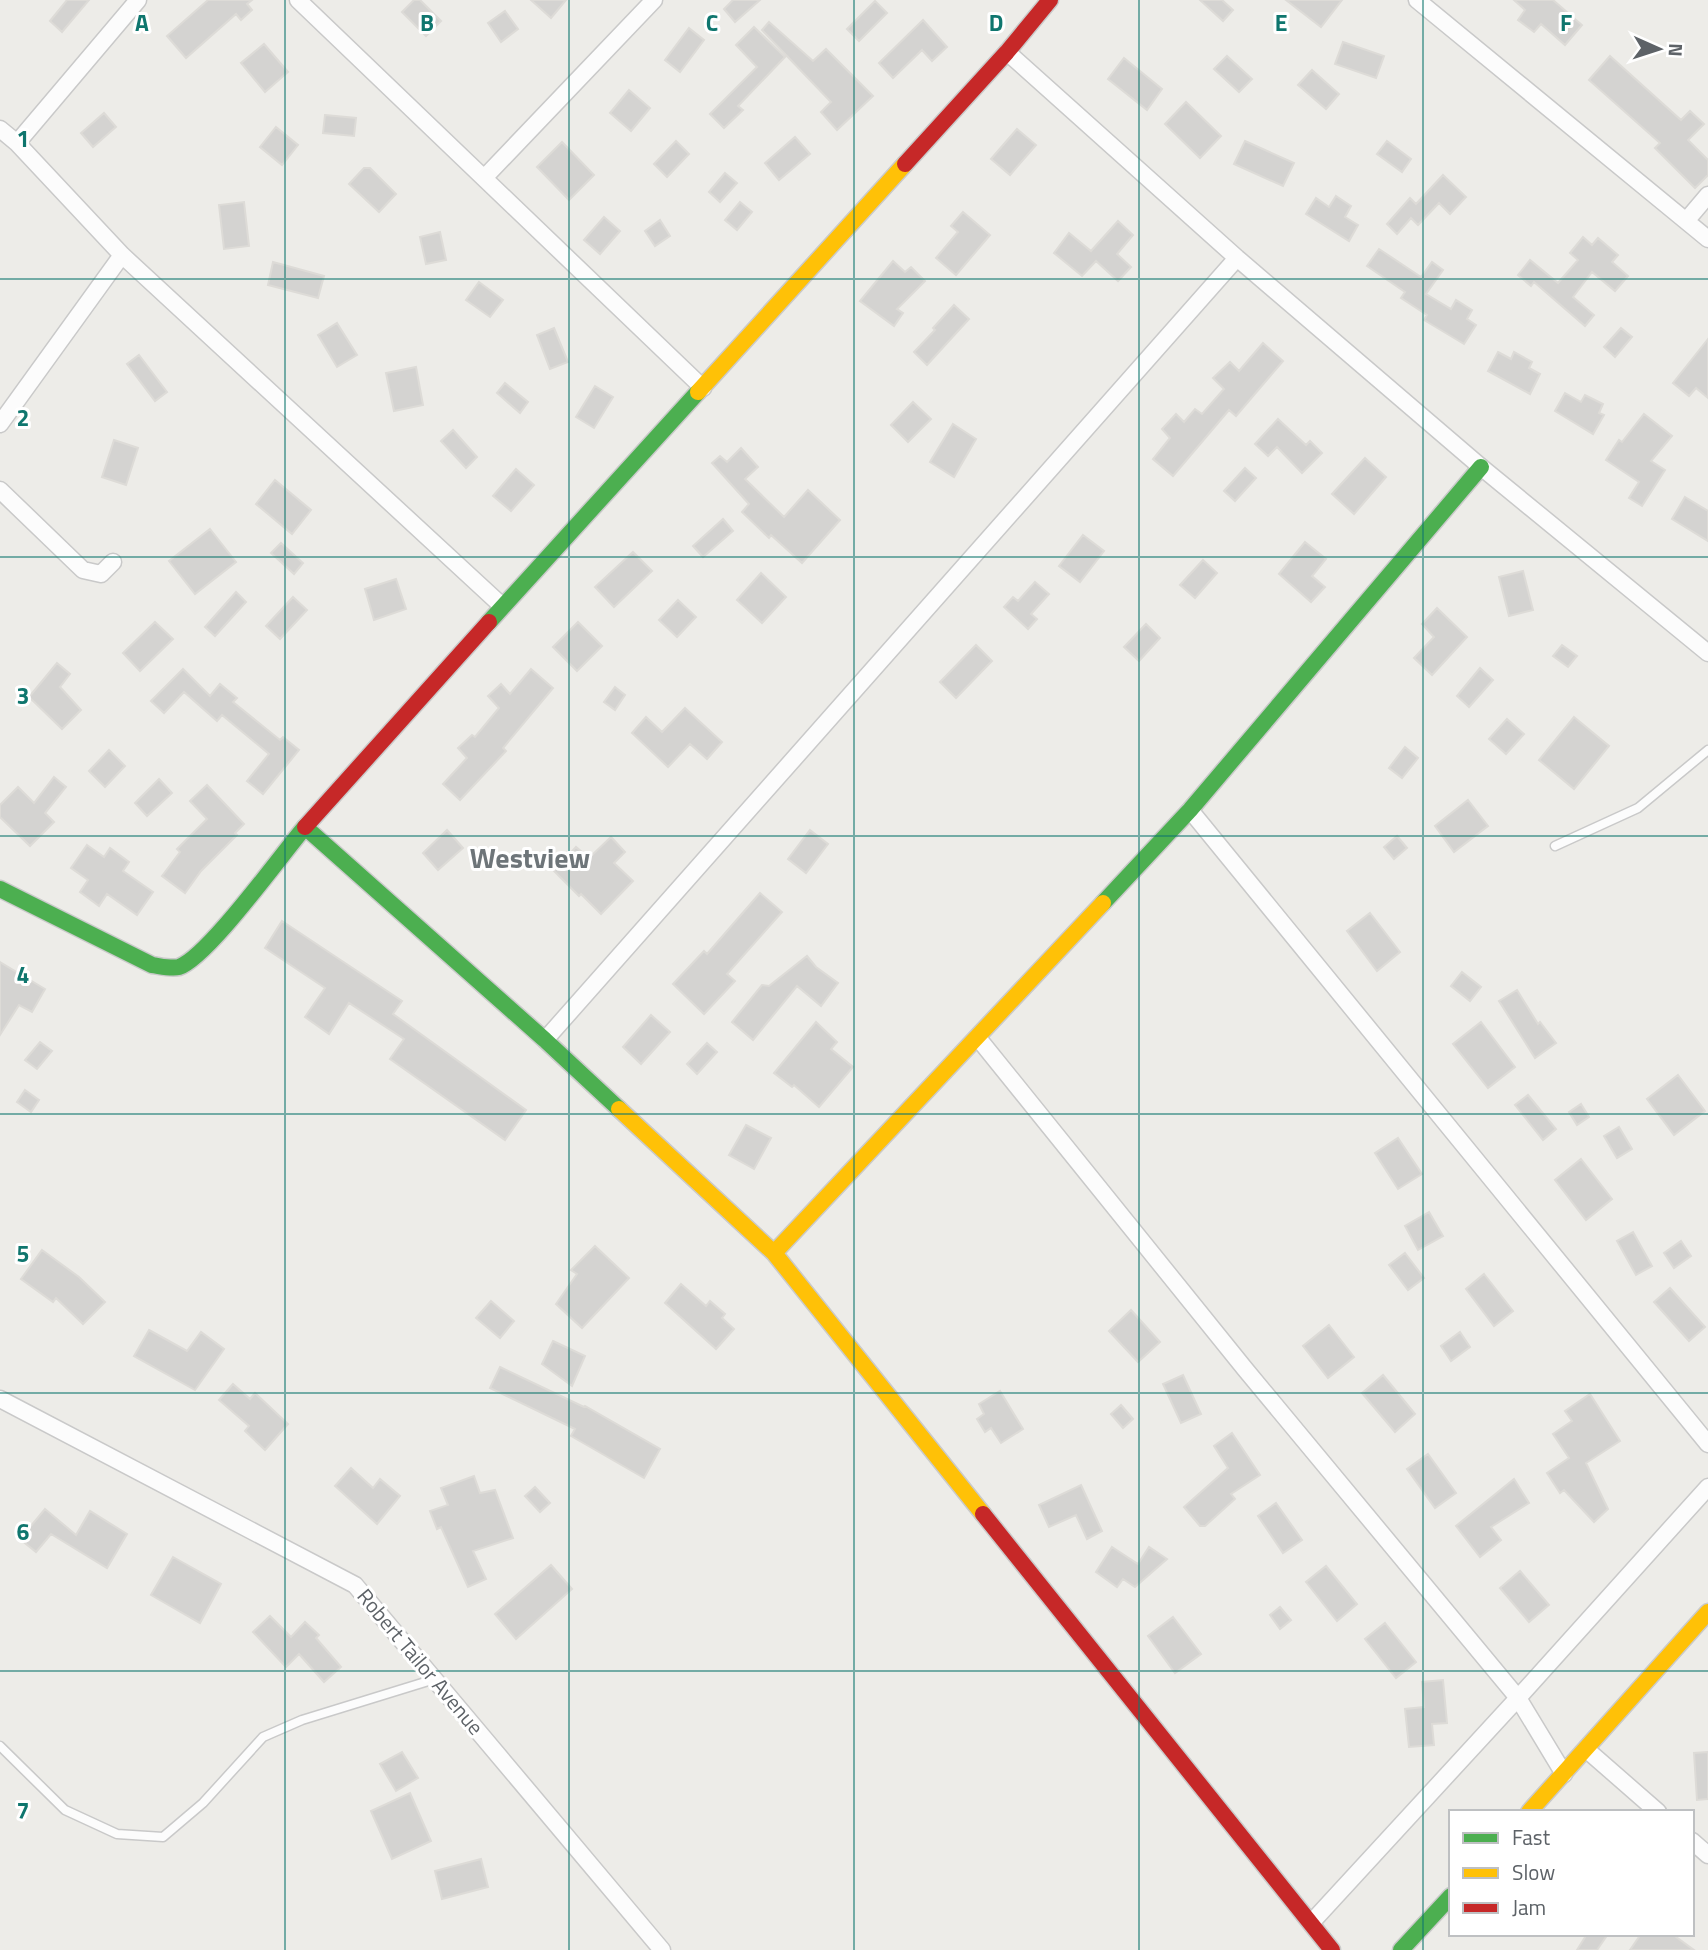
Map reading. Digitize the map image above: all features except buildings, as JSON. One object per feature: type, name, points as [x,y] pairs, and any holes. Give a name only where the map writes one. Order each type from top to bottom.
[{"type":"street","points":[[17,143],[138,0]]},
{"type":"street","points":[[298,0],[703,388]]},
{"type":"street","points":[[484,178],[654,0]]},
{"type":"street","points":[[0,889],[152,965],[178,967],[202,951],[304,827],[501,605],[703,388],[1007,52],[1050,0]]},
{"type":"street","points":[[1417,0],[1708,239]]},
{"type":"street","points":[[1007,52],[1237,258],[1481,467],[1708,653]]},
{"type":"street","points":[[0,129],[17,143],[122,256],[501,605]]},
{"type":"street","points":[[1686,221],[1708,195]]},
{"type":"street","points":[[0,424],[122,256]]},
{"type":"street","points":[[545,1040],[1237,258]]},
{"type":"street","points":[[775,1253],[1190,810],[1481,467]]},
{"type":"street","points":[[0,490],[83,569],[101,574],[113,562]]},
{"type":"street","points":[[1190,810],[1708,1444]]},
{"type":"street","points":[[304,827],[545,1040],[775,1253],[1332,1950]]},
{"type":"street","points":[[978,1038],[1245,1369],[1518,1698],[1564,1774]]},
{"type":"street","name":"Robert Tailor Avenue","points":[[0,1399],[355,1585],[662,1950]]},
{"type":"street","points":[[1311,1923],[1708,1487]]},
{"type":"street","points":[[1531,1810],[1708,1612]]},
{"type":"street","points":[[1587,1750],[1656,1810]]},
{"type":"street","points":[[1694,1843],[1708,1855]]},
{"type":"street","points":[[1401,1950],[1449,1898]]},
{"type":"lane","points":[[1555,846],[1638,808],[1708,750]]},
{"type":"lane","points":[[0,1746],[65,1810],[117,1833],[163,1837],[203,1803],[263,1737],[302,1720],[435,1679]]},
{"type":"traffic: fast","points":[[489,622],[698,392]]},
{"type":"traffic: fast","points":[[1103,903],[1190,810],[1481,467]]},
{"type":"traffic: fast","points":[[305,827],[619,1109]]},
{"type":"traffic: fast","points":[[0,889],[152,965],[179,967],[208,945],[305,827]]},
{"type":"traffic: fast","points":[[1401,1950],[1449,1898]]},
{"type":"traffic: slow","points":[[698,392],[905,164]]},
{"type":"traffic: slow","points":[[774,1253],[1103,903]]},
{"type":"traffic: slow","points":[[619,1109],[774,1253],[983,1514]]},
{"type":"traffic: slow","points":[[1531,1810],[1708,1612]]},
{"type":"traffic: jam","points":[[905,164],[1007,52],[1050,0]]},
{"type":"traffic: jam","points":[[305,827],[489,622]]},
{"type":"traffic: jam","points":[[983,1514],[1332,1950]]},
{"type":"district","name":"Westview","points":[[530,858]]}]
